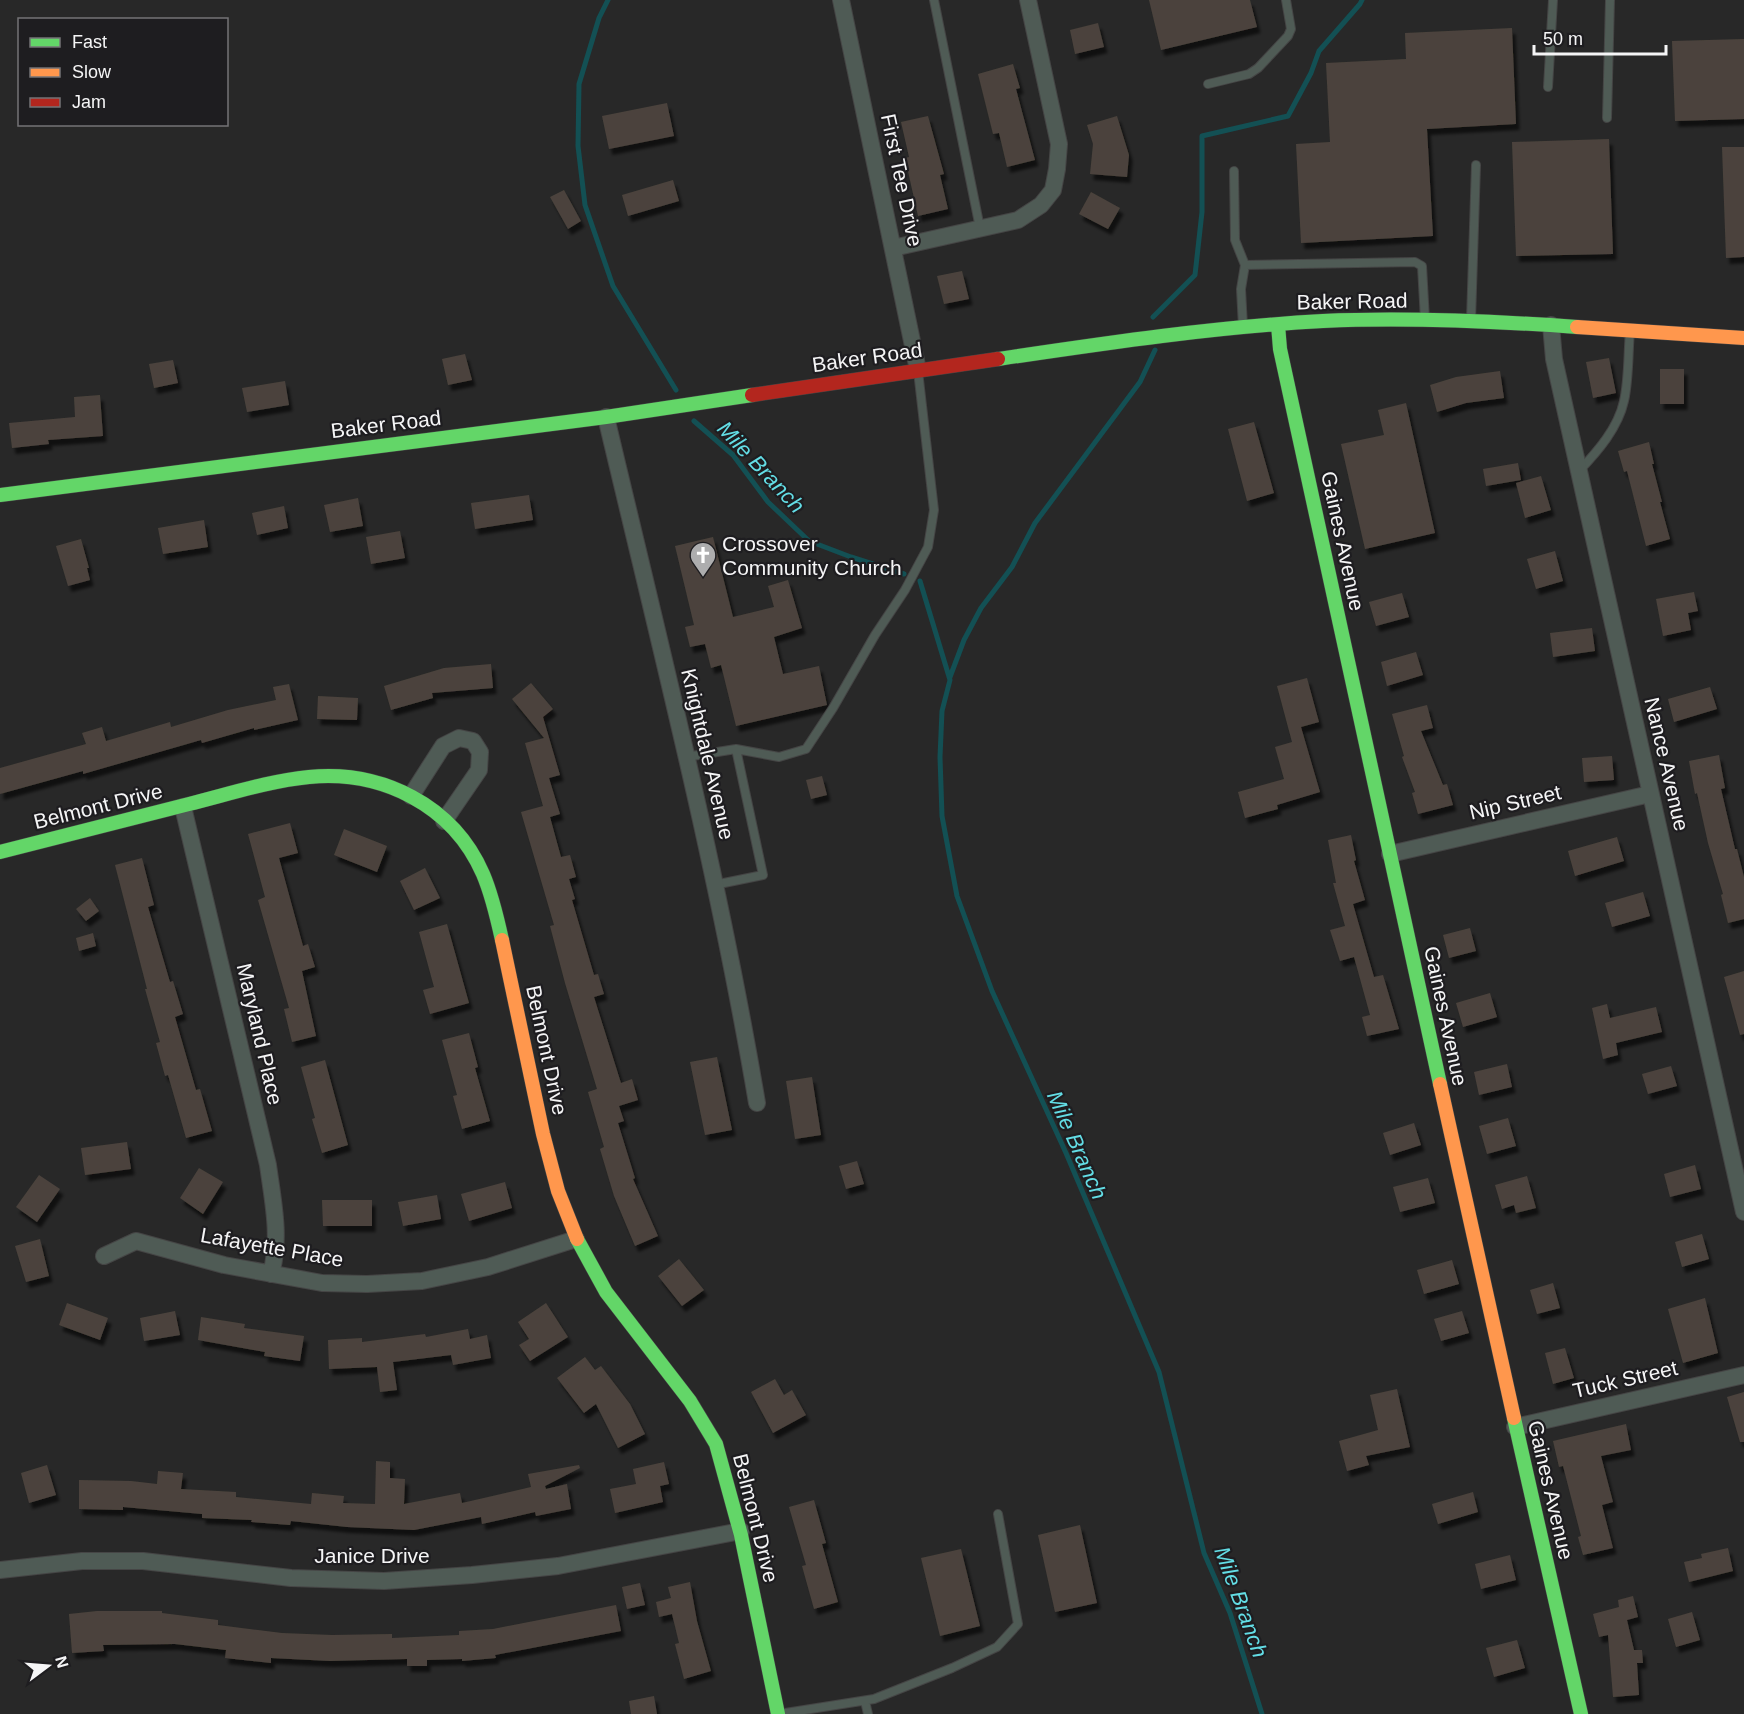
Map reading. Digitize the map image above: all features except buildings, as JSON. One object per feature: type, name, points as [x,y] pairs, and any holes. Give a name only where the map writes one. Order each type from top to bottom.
[{"type":"street","name":"First Tee Drive","points":[[841,0],[918,370]]},
{"type":"street","points":[[893,248],[1018,220],[1041,205],[1053,190],[1059,144],[1028,0]]},
{"type":"street","name":"Baker Road","points":[[0,495],[606,417],[1174,333],[1324,321],[1471,320],[1744,338]]},
{"type":"street","name":"Gaines Avenue","points":[[1278,325],[1280,349],[1390,854],[1515,1427],[1581,1714]]},
{"type":"street","name":"Nance Avenue","points":[[1551,325],[1554,359],[1744,1212]]},
{"type":"street","name":"Knightdale Avenue","points":[[606,417],[686,757],[738,992],[757,1103]]},
{"type":"street","points":[[411,796],[443,746],[459,738],[473,741],[480,752],[479,770],[444,821]]},
{"type":"street","name":"Belmont Drive","points":[[0,852],[284,780],[316,775],[371,778],[411,796],[444,821],[464,842],[482,869],[496,912],[548,1156],[565,1214],[576,1239],[606,1292],[684,1391],[715,1442],[741,1531],[778,1714]]},
{"type":"street","name":"Nip Street","points":[[1390,854],[1650,794]]},
{"type":"street","name":"Maryland Place","points":[[183,807],[268,1165],[277,1225],[276,1254],[272,1274]]},
{"type":"street","name":"Lafayette Place","points":[[104,1256],[136,1241],[224,1265],[272,1274],[322,1283],[367,1284],[422,1281],[488,1267],[576,1239]]},
{"type":"street","name":"Tuck Street","points":[[1515,1427],[1744,1375]]},
{"type":"street","name":"Janice Drive","points":[[0,1570],[82,1561],[143,1561],[291,1578],[384,1581],[558,1566],[741,1531]]},
{"type":"lane","points":[[934,0],[980,228]]},
{"type":"lane","points":[[1208,84],[1250,74],[1288,36],[1291,29],[1286,0]]},
{"type":"lane","points":[[1548,87],[1553,0]]},
{"type":"lane","points":[[1607,118],[1610,0]]},
{"type":"lane","points":[[1471,320],[1476,165]]},
{"type":"lane","points":[[1234,171],[1235,240],[1245,265],[1241,289],[1243,327]]},
{"type":"lane","points":[[1245,265],[1415,262],[1422,266],[1425,321]]},
{"type":"lane","points":[[1579,471],[1600,448],[1620,413],[1624,399],[1630,330]]},
{"type":"lane","points":[[686,757],[736,749],[780,757],[806,749],[905,590],[928,547],[934,510],[918,370]]},
{"type":"lane","points":[[714,885],[763,875],[736,749]]},
{"type":"lane","points":[[778,1714],[865,1701],[952,1668],[998,1647],[1018,1624],[998,1514]]},
{"type":"lane","points":[[865,1701],[868,1714]]},
{"type":"waterway","name":"Mile Branch","points":[[608,0],[599,18],[579,84],[578,146],[585,205],[613,286],[676,390]]},
{"type":"waterway","points":[[1153,317],[1195,275],[1202,212],[1202,136],[1288,116],[1311,73],[1319,51],[1362,0]]},
{"type":"waterway","points":[[950,677],[964,640],[981,608],[1012,567],[1035,523],[1140,382],[1155,350]]},
{"type":"waterway","name":"Mile Branch","points":[[694,421],[733,455],[768,502],[809,541],[904,574]]},
{"type":"waterway","name":"Mile Branch","points":[[920,581],[950,680],[942,711],[940,757],[942,816],[957,896],[992,991],[1066,1153],[1159,1372],[1204,1553],[1230,1613],[1262,1714]]},
{"type":"traffic: fast","points":[[998,359],[1200,331],[1323,321],[1450,320],[1577,327]]},
{"type":"traffic: fast","points":[[1278,325],[1280,349],[1440,1084]]},
{"type":"traffic: fast","points":[[0,495],[606,417],[752,395]]},
{"type":"traffic: fast","points":[[0,852],[279,782],[309,777],[336,776],[363,780],[388,786],[412,797],[434,811],[453,829],[470,850],[483,874],[492,898],[502,940]]},
{"type":"traffic: fast","points":[[577,1239],[606,1292],[690,1401],[716,1444],[741,1535],[778,1714]]},
{"type":"traffic: fast","points":[[1514,1418],[1581,1714]]},
{"type":"traffic: slow","points":[[1577,327],[1744,338]]},
{"type":"traffic: slow","points":[[502,940],[543,1134],[558,1191],[577,1239]]},
{"type":"traffic: slow","points":[[1440,1084],[1514,1418]]},
{"type":"traffic: jam","points":[[752,395],[998,359]]},
{"type":"place","name":"Crossover Community Church","points":[[703,578]]}]
